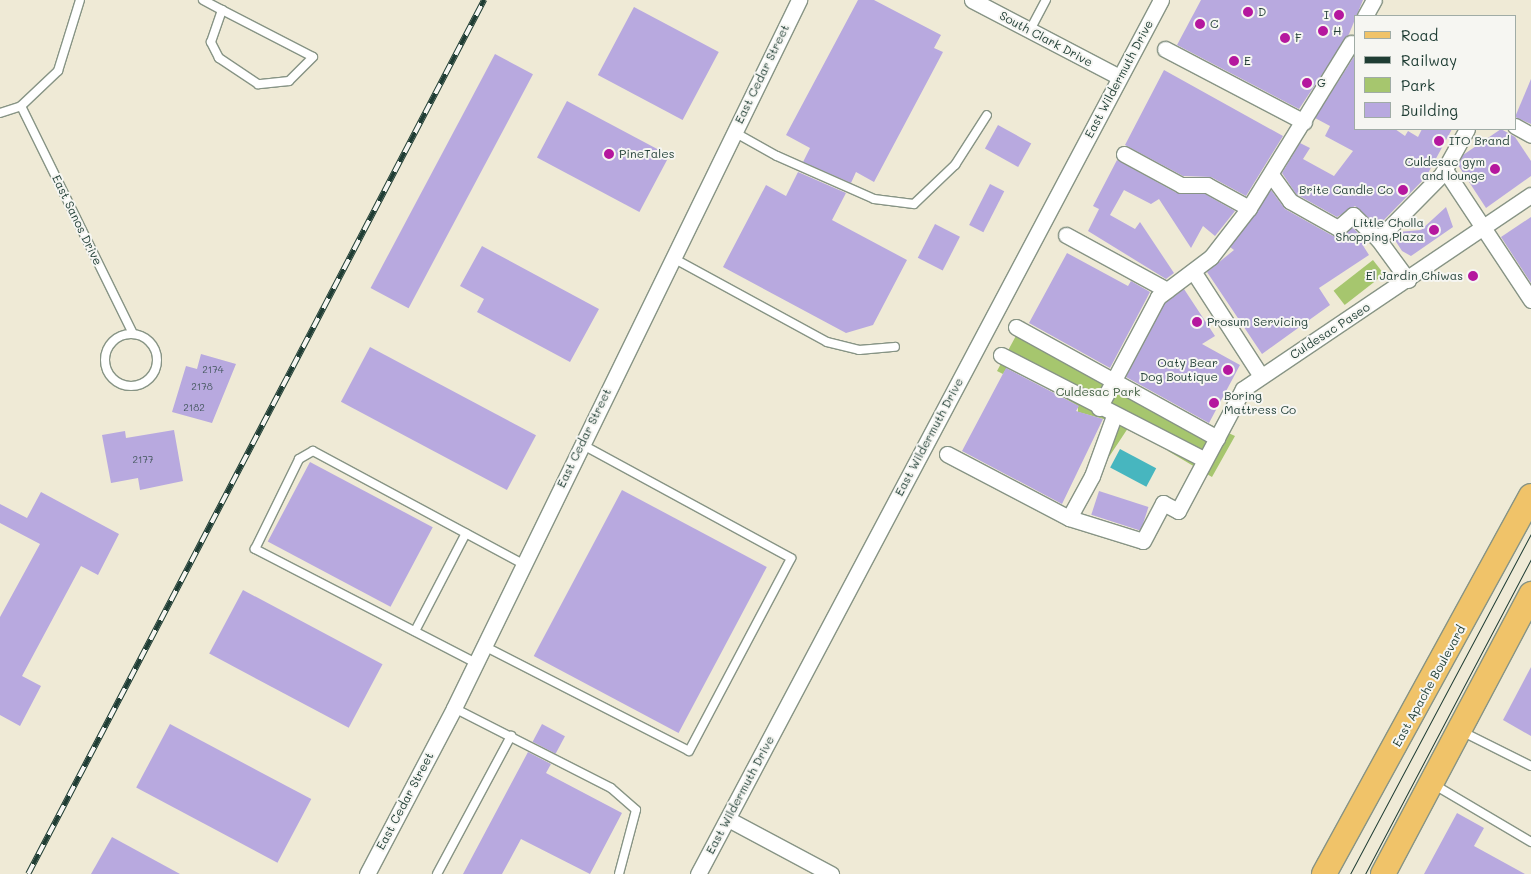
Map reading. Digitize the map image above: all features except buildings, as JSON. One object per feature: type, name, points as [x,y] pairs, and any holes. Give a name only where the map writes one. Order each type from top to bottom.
[{"type":"main road","name":"East Apache Boulevard","points":[[1324,874],[1531,496]]},
{"type":"main road","points":[[1383,874],[1531,594]]},
{"type":"street","name":"East Cedar Street","points":[[367,874],[454,708],[671,257],[799,0]]},
{"type":"street","name":"South Clark Drive","points":[[972,0],[1119,77]]},
{"type":"street","name":"East Wildermuth Drive","points":[[698,874],[1161,0]]},
{"type":"street","points":[[1366,15],[1374,0]]},
{"type":"street","points":[[1099,408],[1158,296],[1211,258],[1272,176],[1354,41]]},
{"type":"street","points":[[1165,49],[1304,122]]},
{"type":"street","points":[[1516,127],[1531,135]]},
{"type":"street","points":[[1378,239],[1444,170],[1467,130]]},
{"type":"street","points":[[1124,154],[1182,185],[1206,185],[1249,208]]},
{"type":"street","points":[[1444,170],[1531,300]]},
{"type":"street","points":[[1272,176],[1290,201],[1338,228],[1353,216],[1378,239],[1408,280]]},
{"type":"street","name":"Culdesac Paseo","points":[[1068,518],[1143,541],[1163,503],[1178,511],[1243,389],[1408,280],[1531,194]]},
{"type":"street","points":[[1066,236],[1167,290]]},
{"type":"street","points":[[1193,271],[1261,376]]},
{"type":"street","points":[[1016,328],[1217,438]]},
{"type":"street","points":[[1001,354],[1114,416]]},
{"type":"street","points":[[947,454],[1068,518],[1092,476],[1114,416],[1120,413],[1205,460]]},
{"type":"street","points":[[728,818],[831,874]]},
{"type":"lane","points":[[0,113],[21,106],[58,70],[80,0]]},
{"type":"lane","points":[[203,0],[313,57],[289,81],[273,85],[250,80],[219,58],[211,42],[222,10]]},
{"type":"lane","points":[[1030,30],[1046,0]]},
{"type":"lane","name":"East Sanos Drive","points":[[21,106],[132,334]]},
{"type":"lane","points":[[733,132],[777,156],[874,199],[914,204],[955,165],[987,114]]},
{"type":"lane","points":[[671,257],[827,342],[859,350],[895,347]]},
{"type":"lane","points":[[132,334],[154,348],[156,366],[147,381],[130,386],[115,380],[105,359],[110,344],[132,334]]},
{"type":"lane","points":[[484,646],[689,751],[791,558],[581,444]]},
{"type":"lane","points":[[476,663],[255,549],[298,459],[312,451],[523,564]]},
{"type":"lane","points":[[415,631],[466,533]]},
{"type":"lane","points":[[454,708],[611,788],[636,810],[619,874]]},
{"type":"lane","points":[[1459,730],[1531,766]]},
{"type":"lane","points":[[437,874],[511,736]]},
{"type":"lane","points":[[1431,783],[1531,842]]},
{"type":"green space","points":[[1373,260],[1384,274],[1345,305],[1334,291]]},
{"type":"green space","name":"Culdesac Park","points":[[1024,321],[1027,327],[1172,407],[1235,436],[1212,477],[1168,451],[1168,442],[1132,422],[1099,472],[1107,420],[1078,412],[1078,406],[1008,366],[1003,374],[997,371]]},
{"type":"water","points":[[1120,449],[1156,468],[1146,487],[1110,468]]},
{"type":"tram line","points":[[1350,874],[1531,533]]},
{"type":"tram line","points":[[1365,874],[1531,559]]},
{"type":"railway","points":[[28,874],[484,0]]},
{"type":"place","name":"D","points":[[1248,12]]},
{"type":"place","name":"I","points":[[1339,15]]},
{"type":"place","name":"C","points":[[1200,24]]},
{"type":"place","name":"H","points":[[1323,31]]},
{"type":"place","name":"F","points":[[1285,38]]},
{"type":"place","name":"E","points":[[1234,61]]},
{"type":"place","name":"G","points":[[1307,83]]},
{"type":"place","name":"ITO Brand","points":[[1439,141]]},
{"type":"place","name":"PineTales","points":[[609,154]]},
{"type":"place","name":"Culdesac gym and lounge","points":[[1495,169]]},
{"type":"place","name":"Brite Candle Co","points":[[1403,190]]},
{"type":"place","name":"Little Cholla Shopping Plaza","points":[[1434,230]]},
{"type":"place","name":"El Jardin Chiwas","points":[[1473,276]]},
{"type":"place","name":"Prosum Servicing","points":[[1197,322]]},
{"type":"place","name":"Oaty Bear Dog Boutique","points":[[1228,370]]},
{"type":"place","name":"Boring Mattress Co","points":[[1214,403]]}]
